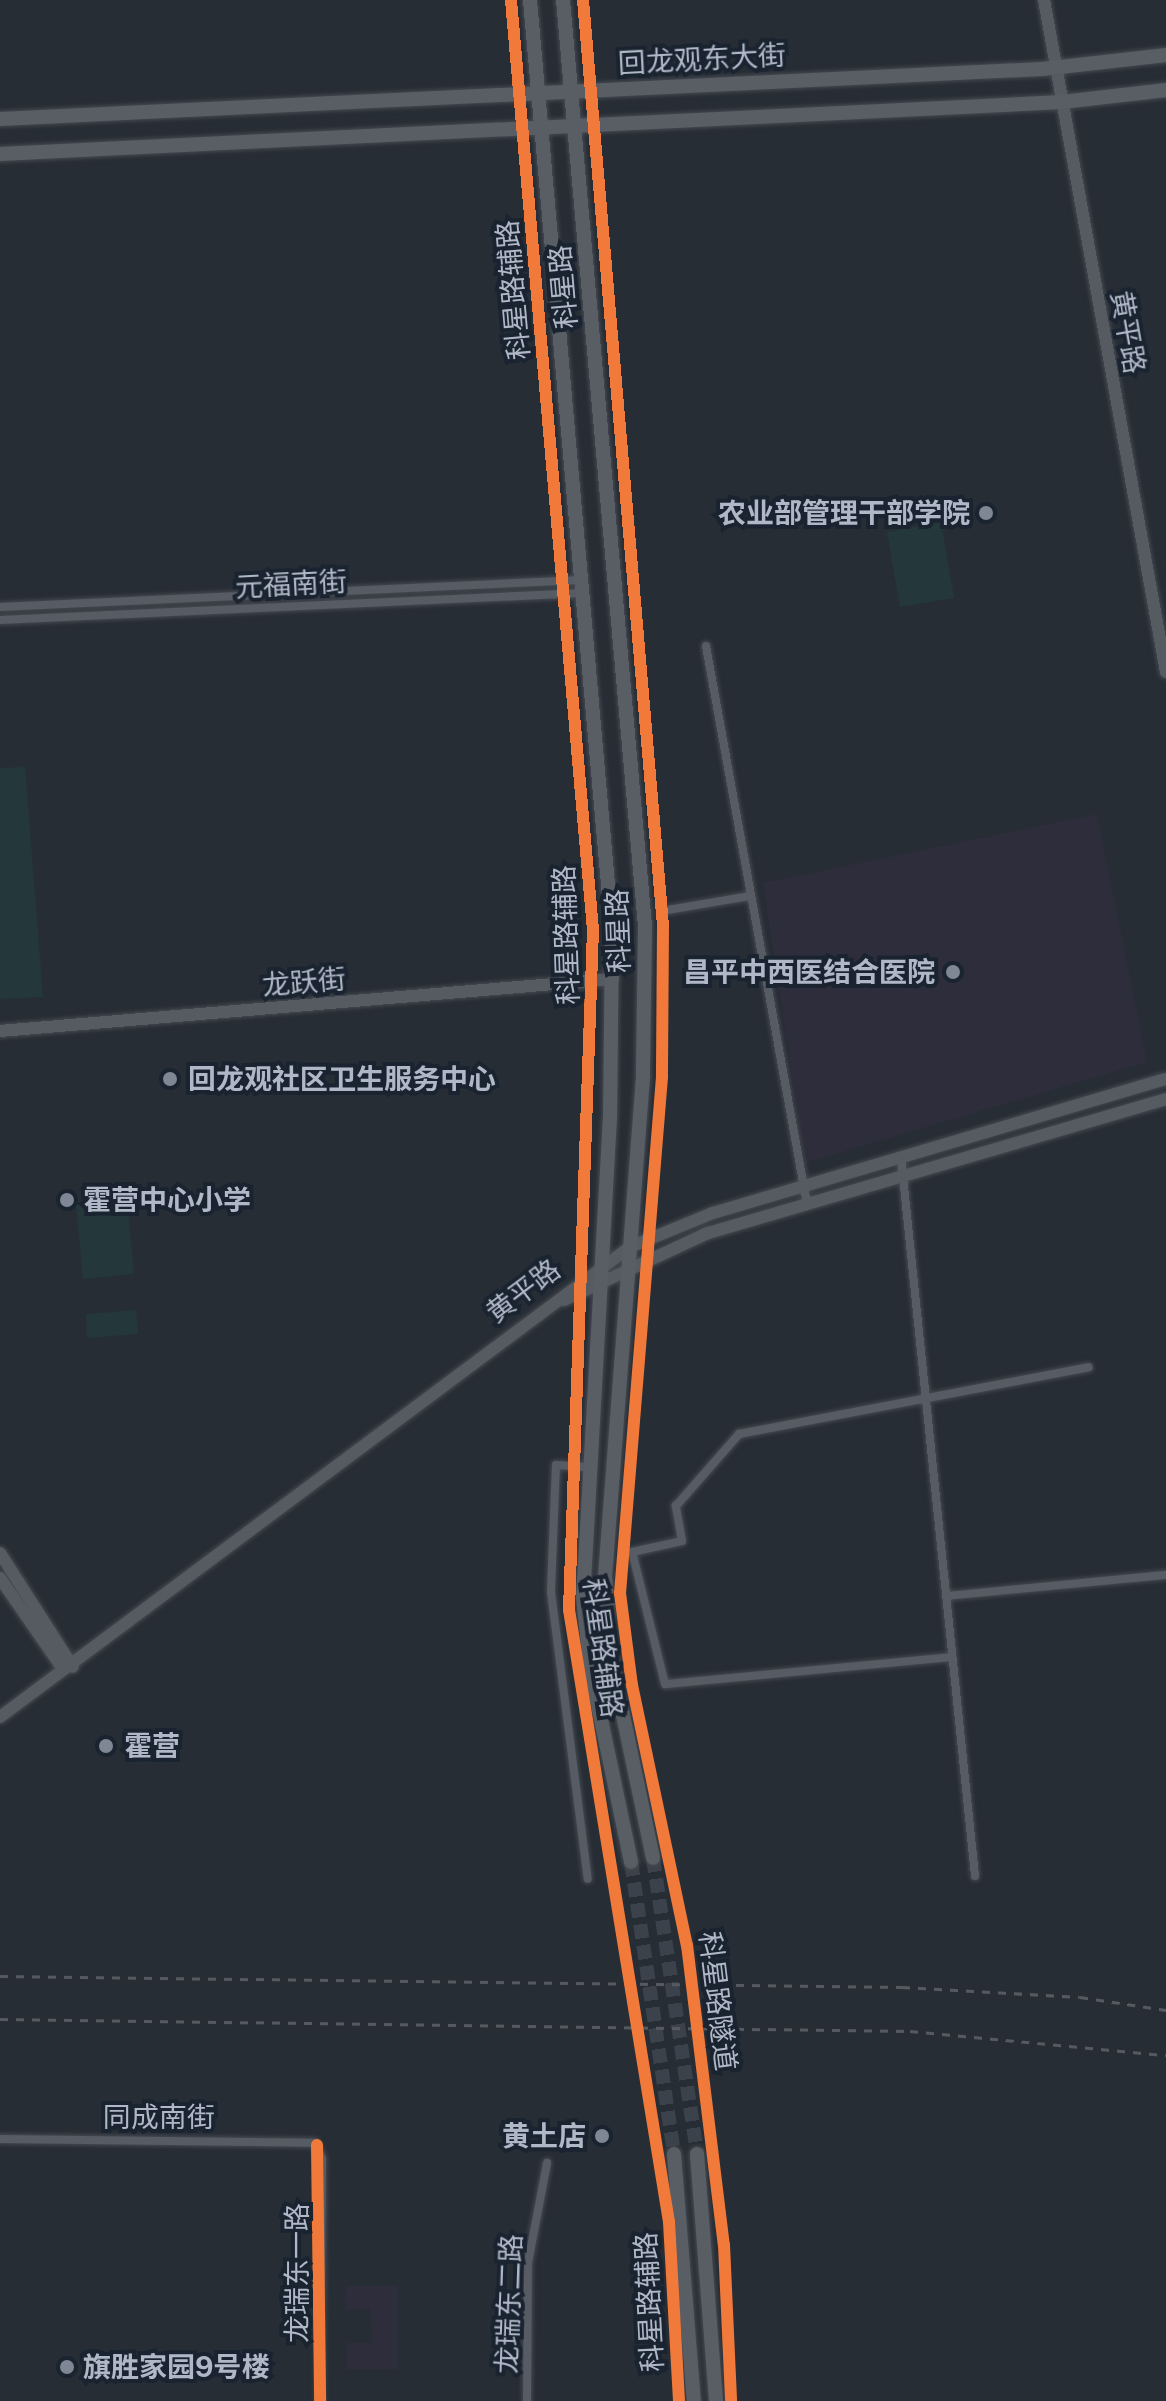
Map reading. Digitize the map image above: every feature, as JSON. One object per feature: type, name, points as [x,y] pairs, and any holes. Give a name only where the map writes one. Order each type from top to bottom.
[{"type":"main road","name":"科星路","points":[[530,0],[583,586],[613,979],[600,1272],[586,1467],[586,1633],[631,1862]]},
{"type":"main road","name":"科星路","points":[[563,0],[645,926],[630,1247],[605,1594],[616,1687],[653,1858]]},
{"type":"main road","name":"黄平路","points":[[1044,0],[1166,672]]},
{"type":"main road","name":"回龙观东大街","points":[[0,119],[1056,68],[1166,55]]},
{"type":"main road","points":[[0,154],[1062,102],[1166,90]]},
{"type":"main road","name":"龙跃街","points":[[0,1031],[613,979]]},
{"type":"main road","name":"黄平路","points":[[0,1717],[630,1247],[804,1186],[1166,1079]]},
{"type":"main road","name":"黄平路","points":[[600,1272],[903,1174],[1166,1099]]},
{"type":"main road","points":[[0,1553],[69,1667]]},
{"type":"main road","points":[[0,1578],[69,1667]]},
{"type":"main road","name":"黄平路","points":[[0,1725],[69,1667]]},
{"type":"main road","points":[[674,2154],[694,2401]]},
{"type":"main road","points":[[697,2154],[716,2401]]},
{"type":"street","name":"元福南街","points":[[0,607],[583,586]]},
{"type":"street","name":"元福南街","points":[[0,620],[583,586]]},
{"type":"street","points":[[706,646],[807,1204]]},
{"type":"street","points":[[662,911],[750,896]]},
{"type":"street","points":[[901,1157],[975,1876]]},
{"type":"street","points":[[952,1657],[665,1684],[632,1552],[682,1541],[676,1506],[739,1434],[926,1395],[1089,1367]]},
{"type":"street","points":[[586,1467],[556,1465],[551,1592],[588,1879]]},
{"type":"street","points":[[946,1596],[1166,1575]]},
{"type":"street","name":"同成南街","points":[[0,2139],[304,2139],[317,2145]]},
{"type":"street","name":"龙瑞东一路","points":[[317,2145],[320,2401]]},
{"type":"street","name":"龙瑞东二路","points":[[527,2401],[528,2263],[547,2163]]},
{"type":"shaded area","name":"昌平中西医结合医院","points":[[1097,814],[1147,1062],[805,1163],[763,883]]},
{"type":"shaded area","points":[[346,2286],[398,2286],[398,2369],[346,2369],[347,2343],[372,2343],[370,2309],[345,2310]]},
{"type":"green space","points":[[941,522],[954,598],[900,607],[887,532]]},
{"type":"green space","points":[[25,767],[43,997],[0,999],[0,768]]},
{"type":"green space","points":[[127,1199],[134,1274],[83,1279],[76,1204]]},
{"type":"green space","points":[[136,1310],[138,1334],[87,1338],[86,1314]]},
{"type":"tunnel","points":[[653,1858],[697,2154]]},
{"type":"tunnel","points":[[631,1862],[674,2154]]},
{"type":"railway","points":[[0,1976],[902,1987],[1080,1997],[1166,2010]]},
{"type":"railway","points":[[0,2019],[910,2031],[1166,2055]]},
{"type":"cycle path","name":"科星路辅路","points":[[511,0],[593,929],[569,1610],[669,2222],[679,2401]]},
{"type":"cycle path","name":"科星路辅路","points":[[583,0],[663,925],[662,1077],[620,1593],[632,1685],[687,1945],[724,2245],[731,2401]]},
{"type":"cycle path","points":[[317,2145],[320,2401]]},
{"type":"place","name":"农业部管理干部学院","points":[[986,513]]},
{"type":"place","name":"昌平中西医结合医院","points":[[953,972]]},
{"type":"place","name":"回龙观社区卫生服务中心","points":[[170,1079]]},
{"type":"place","name":"霍营中心小学","points":[[67,1200]]},
{"type":"place","name":"霍营","points":[[106,1746]]},
{"type":"place","name":"黄土店","points":[[602,2136]]},
{"type":"place","name":"旗胜家园9号楼","points":[[67,2367]]}]
